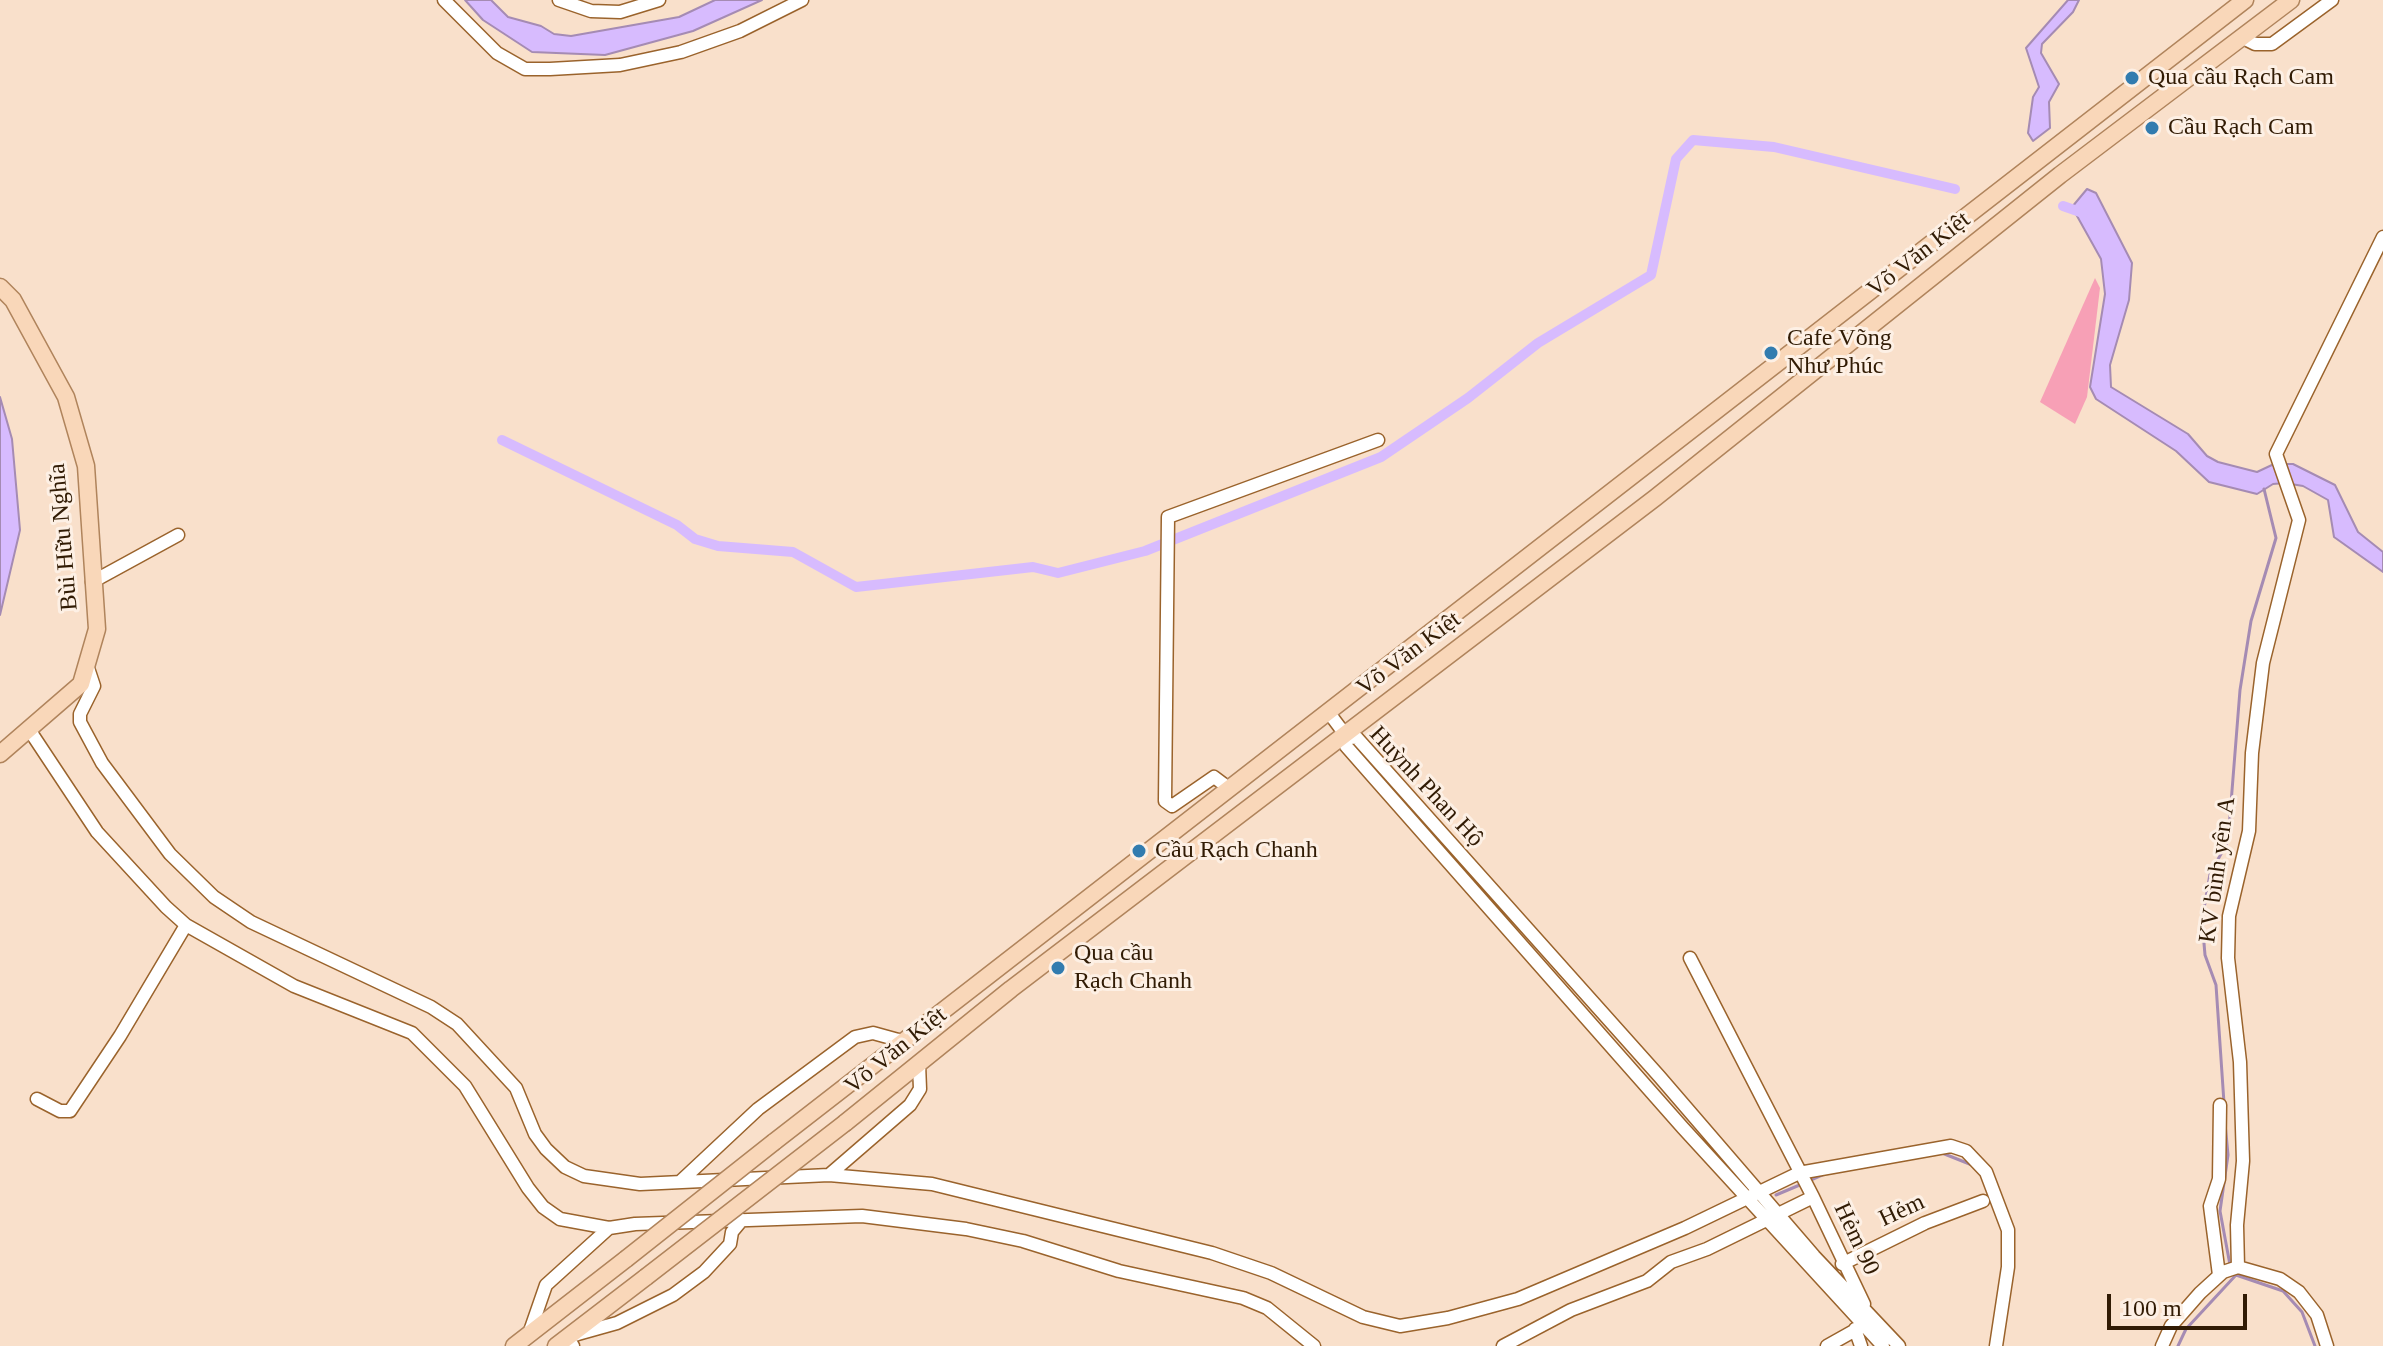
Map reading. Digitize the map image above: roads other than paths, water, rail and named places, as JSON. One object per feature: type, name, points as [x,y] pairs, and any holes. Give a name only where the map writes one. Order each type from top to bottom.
[{"type":"main road","name":"Võ Văn Kiệt","points":[[514,1346],[902,1041],[1876,288],[2227,6],[2245,0]]},
{"type":"main road","name":"Võ Văn Kiệt","points":[[565,1343],[919,1064],[1655,498],[1890,309],[2291,0]]},
{"type":"main road","name":"Bùi Hữu Nghĩa","points":[[0,287],[13,300],[66,397],[86,466],[97,629],[81,684],[30,726]]},
{"type":"main road","points":[[1876,288],[1890,309]]},
{"type":"main road","points":[[0,754],[30,726]]},
{"type":"street","points":[[444,0],[497,53],[525,69],[620,65],[681,52],[740,31],[802,0]]},
{"type":"street","points":[[559,0],[591,11],[620,12],[659,0]]},
{"type":"street","points":[[2241,37],[2255,44],[2272,44],[2332,0]]},
{"type":"street","name":"KV bình yên A","points":[[2229,1270],[2243,1134],[2240,1062],[2228,958],[2229,916],[2249,831],[2252,753],[2263,663],[2298,528],[2298,513],[2277,459],[2281,440],[2383,237]]},
{"type":"street","points":[[1230,789],[1214,777],[1172,806],[1165,801],[1168,552],[1165,523],[1173,513],[1378,440]]},
{"type":"street","points":[[92,582],[178,535]]},
{"type":"street","points":[[88,668],[94,686],[80,719],[97,755],[170,854],[214,897],[269,931],[431,1007],[457,1024],[516,1088],[535,1134],[565,1167],[605,1182],[829,1175],[932,1184],[1079,1217],[1258,1268],[1351,1313],[1400,1326],[1448,1318],[1518,1299],[1685,1228],[1747,1196],[1801,1174],[1942,1145],[1966,1151],[1977,1160],[1993,1183],[2008,1230],[2008,1267],[1996,1346]]},
{"type":"street","points":[[1329,713],[1346,736]]},
{"type":"street","points":[[30,726],[97,832],[186,925],[294,986],[412,1033],[465,1086],[543,1207],[560,1219],[609,1228],[635,1224],[742,1220],[894,1218],[1023,1241],[1119,1271],[1243,1298],[1267,1308],[1314,1346]]},
{"type":"street","name":"Huỳnh Phan Hộ","points":[[1772,1215],[1760,1190],[1357,738],[1346,736],[1346,746],[1747,1196],[1772,1215],[1883,1346]]},
{"type":"street","points":[[37,1099],[60,1111],[70,1111],[120,1036],[186,925]]},
{"type":"street","points":[[1690,958],[1812,1194]]},
{"type":"street","points":[[681,1181],[766,1102],[814,1070],[855,1037],[873,1033],[902,1041]]},
{"type":"street","points":[[829,1175],[915,1099],[921,1084],[919,1064]]},
{"type":"street","points":[[2220,1105],[2219,1179],[2210,1206],[2229,1270]]},
{"type":"street","name":"Hẻm 90","points":[[1503,1346],[1571,1310],[1647,1281],[1671,1262],[1707,1249],[1812,1194],[1842,1264],[1863,1325]]},
{"type":"street","name":"Hẻm","points":[[1842,1264],[1925,1223],[1983,1201]]},
{"type":"street","points":[[565,1343],[617,1323],[673,1295],[704,1272],[730,1244],[732,1232],[742,1220]]},
{"type":"street","points":[[528,1335],[546,1285],[609,1228]]},
{"type":"street","points":[[2162,1346],[2179,1315],[2229,1270]]},
{"type":"street","points":[[2229,1270],[2280,1279],[2299,1292],[2317,1315],[2327,1346]]},
{"type":"street","points":[[1827,1346],[1863,1325]]},
{"type":"street","points":[[1861,1346],[1863,1325]]},
{"type":"street","name":"Huỳnh Phan Hộ","points":[[1863,1325],[1899,1346]]},
{"type":"waterway","points":[[502,440],[677,525],[695,539],[718,546],[793,552],[856,587],[1033,567],[1058,573],[1145,551],[1381,457],[1468,398],[1538,343],[1651,275],[1676,159],[1693,140],[1774,147],[1955,189]]},
{"type":"waterway","points":[[2063,206],[2083,213]]},
{"type":"waterway","points":[[2224,1103],[2216,985],[2205,955],[2202,920],[2210,874],[2228,841],[2240,690],[2251,621],[2276,538],[2264,489]]},
{"type":"waterway","points":[[2225,1123],[2228,1155],[2220,1211],[2230,1265]]},
{"type":"waterway","points":[[1942,1153],[1972,1165]]},
{"type":"waterway","points":[[1809,1181],[1825,1174]]},
{"type":"waterway","points":[[1776,1195],[1802,1184]]},
{"type":"waterway","points":[[2178,1346],[2186,1329],[2236,1275],[2283,1291],[2302,1312],[2315,1346]]},
{"type":"place","name":"Qua cầu Rạch Cam","points":[[2132,78]]},
{"type":"place","name":"Cầu Rạch Cam","points":[[2152,128]]},
{"type":"place","name":"Cafe Võng Như Phúc","points":[[1771,353]]},
{"type":"place","name":"Cầu Rạch Chanh","points":[[1139,851]]},
{"type":"place","name":"Qua cầu Rạch Chanh","points":[[1058,968]]}]
